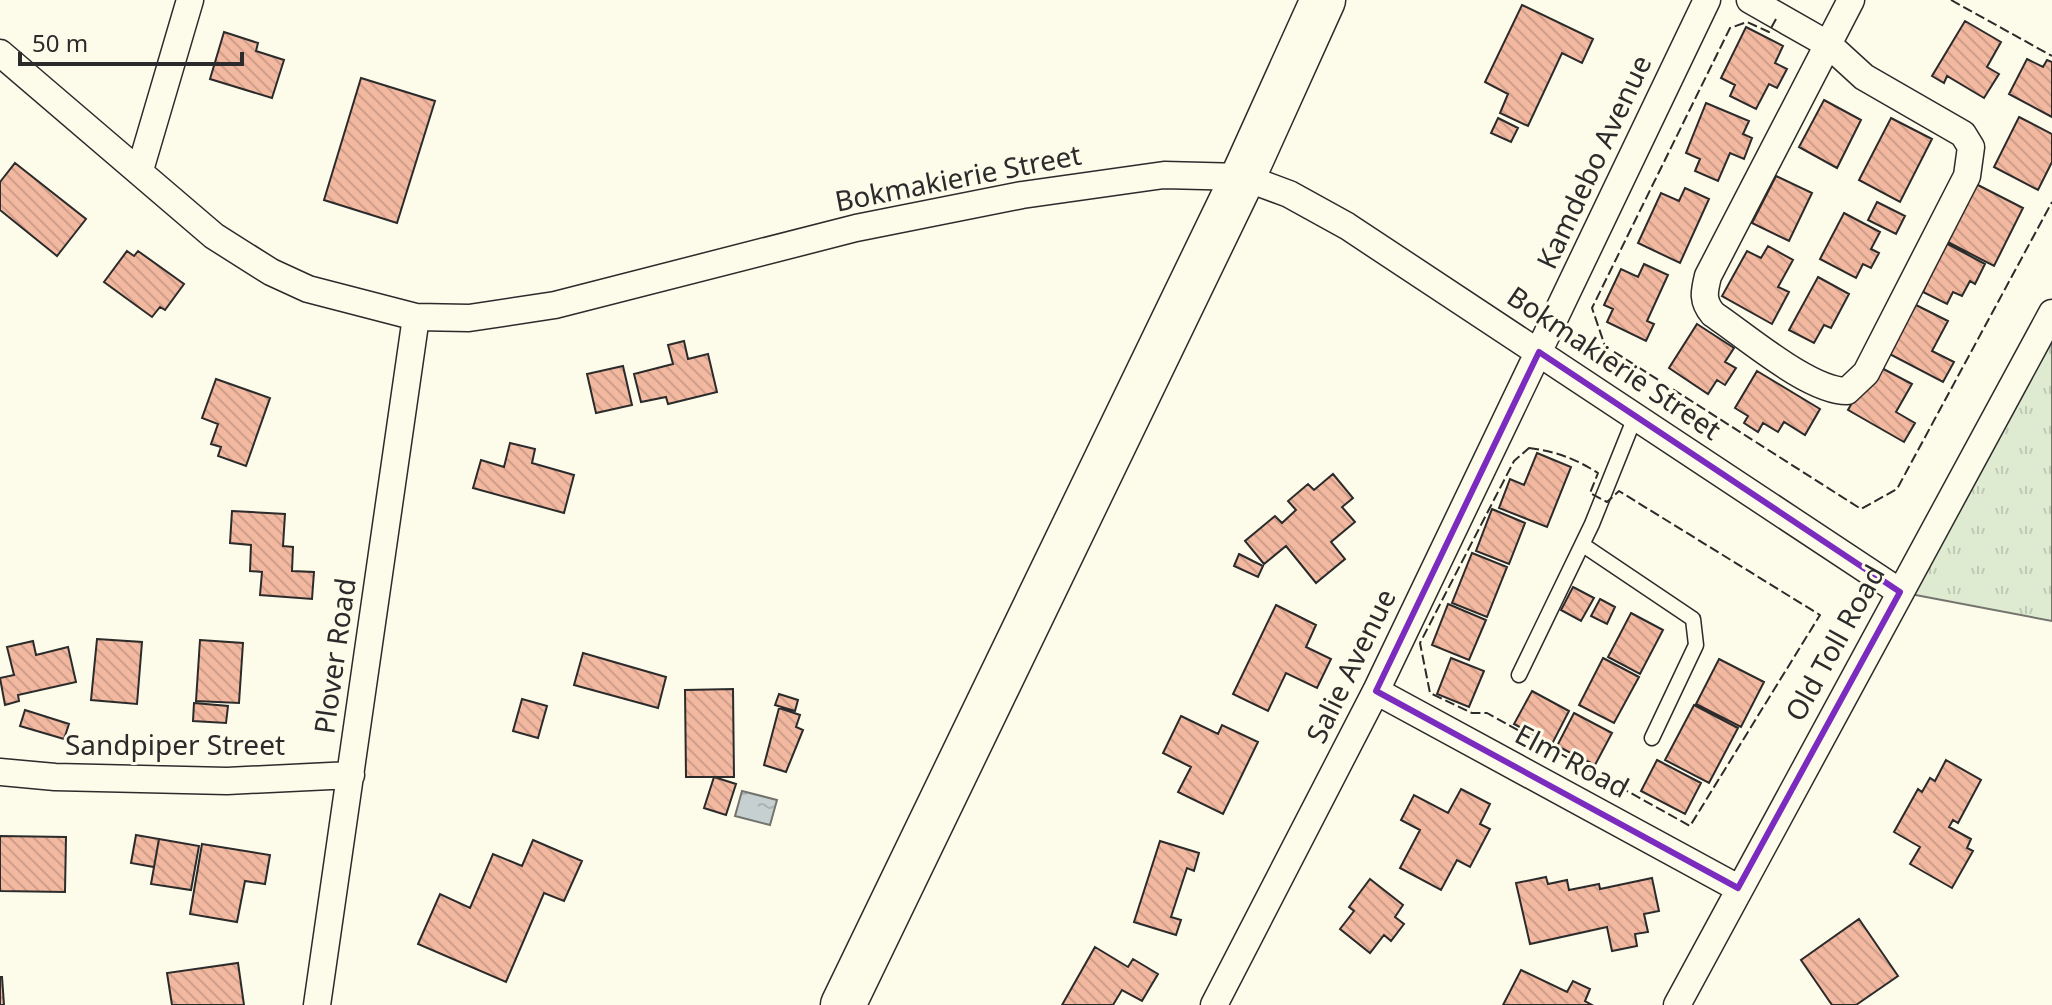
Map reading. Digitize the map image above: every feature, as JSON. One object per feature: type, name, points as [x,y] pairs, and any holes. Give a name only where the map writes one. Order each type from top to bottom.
[{"type":"highway","points":[[843,1005],[1243,177],[1323,0]]},
{"type":"street","points":[[140,170],[190,0]]},
{"type":"street","name":"Kamdebo Avenue","points":[[1539,352],[1707,0]]},
{"type":"street","points":[[1750,0],[1778,13],[1829,45],[1864,77],[1949,124],[1963,134],[1971,147],[1967,176],[1866,373],[1847,391],[1824,388],[1713,314],[1705,305],[1704,291],[1708,276],[1829,45],[1851,0]]},
{"type":"street","name":"Bokmakierie Street","points":[[0,53],[214,236],[271,272],[308,289],[416,317],[469,318],[555,305],[856,228],[1022,195],[1164,175],[1243,177],[1289,194],[1347,226],[1900,592]]},
{"type":"street","name":"Old Toll Road","points":[[1677,1005],[2052,313]]},
{"type":"street","name":"Plover Road","points":[[317,1005],[416,317]]},
{"type":"street","name":"Salie Avenue","points":[[1214,1005],[1376,691],[1539,352]]},
{"type":"street","name":"Elm Road","points":[[1376,691],[1738,888]]},
{"type":"street","name":"Sandpiper Street","points":[[0,772],[55,777],[227,781],[351,775]]},
{"type":"lane","points":[[1519,675],[1583,545],[1635,417]]},
{"type":"lane","points":[[1583,545],[1693,619],[1697,630],[1693,653],[1652,738]]},
{"type":"highlighted area","points":[[1539,352],[1900,592],[1738,888],[1376,691]]},
{"type":"green space","points":[[2052,327],[2052,621],[1905,593]]},
{"type":"water","points":[[742,791],[777,800],[770,825],[735,816]]},
{"type":"building","points":[[1522,5],[1593,39],[1582,63],[1562,53],[1528,126],[1500,113],[1508,94],[1485,82]]},
{"type":"building","points":[[1965,21],[2001,42],[1987,67],[1999,74],[1984,98],[1947,76],[1944,83],[1932,76]]},
{"type":"building","points":[[1746,27],[1783,46],[1775,63],[1787,69],[1777,88],[1769,84],[1756,109],[1730,96],[1735,85],[1721,78]]},
{"type":"building","points":[[224,32],[258,43],[256,51],[284,60],[272,98],[210,79]]},
{"type":"building","points":[[2027,59],[2043,67],[2047,60],[2052,62],[2052,117],[2009,94]]},
{"type":"building","points":[[361,78],[435,101],[397,223],[324,200]]},
{"type":"building","points":[[1824,100],[1861,120],[1837,168],[1799,147]]},
{"type":"building","points":[[1706,103],[1749,121],[1743,134],[1752,138],[1744,159],[1730,153],[1718,181],[1695,171],[1700,159],[1686,153]]},
{"type":"building","points":[[2019,117],[2052,134],[2052,162],[2038,190],[1994,167]]},
{"type":"building","points":[[1498,118],[1518,128],[1511,142],[1491,133]]},
{"type":"building","points":[[1891,118],[1932,139],[1900,202],[1859,180]]},
{"type":"building","points":[[15,163],[86,219],[57,256],[0,210],[0,182]]},
{"type":"building","points":[[1776,176],[1812,193],[1789,241],[1752,223]]},
{"type":"building","points":[[1974,183],[2023,208],[1994,266],[1944,240]]},
{"type":"building","points":[[1685,188],[1709,199],[1680,263],[1638,243],[1661,193],[1679,201]]},
{"type":"building","points":[[1877,202],[1905,216],[1896,234],[1868,220]]},
{"type":"building","points":[[1844,213],[1880,232],[1871,249],[1879,253],[1871,268],[1863,264],[1856,278],[1820,259]]},
{"type":"building","points":[[1944,242],[1985,264],[1975,284],[1970,281],[1962,296],[1953,292],[1947,304],[1923,292],[1931,274],[1928,272]]},
{"type":"building","points":[[1768,246],[1793,260],[1778,287],[1789,292],[1772,324],[1722,296],[1747,251],[1761,258]]},
{"type":"building","points":[[127,251],[134,256],[138,251],[184,284],[165,310],[160,307],[152,317],[104,282]]},
{"type":"building","points":[[1644,264],[1668,275],[1647,321],[1654,324],[1646,341],[1607,322],[1613,309],[1604,305],[1621,269],[1638,277]]},
{"type":"building","points":[[1818,277],[1849,294],[1831,328],[1824,325],[1814,343],[1789,330]]},
{"type":"building","points":[[1908,301],[1948,321],[1932,351],[1954,362],[1943,382],[1882,350]]},
{"type":"building","points":[[1697,324],[1734,348],[1725,362],[1736,368],[1725,385],[1717,380],[1708,394],[1669,368]]},
{"type":"building","points":[[684,341],[688,359],[708,354],[717,392],[668,404],[666,397],[641,402],[634,374],[673,364],[668,345]]},
{"type":"building","points":[[1874,364],[1912,384],[1896,412],[1915,423],[1904,442],[1848,410]]},
{"type":"building","points":[[623,366],[632,405],[596,413],[587,374]]},
{"type":"building","points":[[1757,371],[1820,409],[1805,435],[1784,422],[1778,432],[1763,423],[1758,432],[1744,423],[1748,416],[1735,408]]},
{"type":"building","points":[[216,379],[270,398],[246,466],[218,456],[221,447],[211,444],[218,424],[202,418]]},
{"type":"building","points":[[510,443],[535,449],[532,463],[574,475],[564,513],[473,488],[481,460],[504,467]]},
{"type":"building","points":[[1537,453],[1571,467],[1547,527],[1499,508],[1510,479],[1524,485]]},
{"type":"building","points":[[1333,474],[1353,498],[1342,507],[1355,522],[1331,542],[1345,559],[1316,583],[1286,546],[1264,564],[1245,541],[1275,516],[1282,523],[1296,510],[1288,501],[1308,484],[1314,490]]},
{"type":"building","points":[[1492,509],[1525,523],[1509,564],[1476,551]]},
{"type":"building","points":[[232,511],[285,514],[283,546],[293,547],[292,571],[314,572],[312,599],[260,595],[262,572],[250,571],[251,545],[230,543]]},
{"type":"building","points":[[1472,553],[1507,567],[1487,617],[1452,603]]},
{"type":"building","points":[[1239,554],[1263,566],[1258,577],[1234,566]]},
{"type":"building","points":[[1573,587],[1594,598],[1581,621],[1561,610]]},
{"type":"building","points":[[1600,599],[1615,607],[1607,624],[1591,616]]},
{"type":"building","points":[[1448,604],[1486,620],[1469,660],[1432,645]]},
{"type":"building","points":[[1276,605],[1316,625],[1306,647],[1331,659],[1317,688],[1286,673],[1268,711],[1233,694]]},
{"type":"building","points":[[1631,613],[1663,630],[1640,674],[1608,657]]},
{"type":"building","points":[[97,639],[142,642],[137,704],[91,700]]},
{"type":"building","points":[[200,640],[243,643],[239,703],[196,701]]},
{"type":"building","points":[[33,641],[36,655],[68,647],[76,682],[18,695],[19,701],[5,705],[0,678],[14,675],[7,647]]},
{"type":"building","points":[[583,653],[666,677],[658,708],[574,685]]},
{"type":"building","points":[[1451,658],[1484,671],[1469,707],[1437,694]]},
{"type":"building","points":[[1603,658],[1639,677],[1614,723],[1579,705]]},
{"type":"building","points":[[1719,659],[1764,682],[1741,727],[1696,704]]},
{"type":"building","points":[[733,689],[734,777],[686,777],[685,690]]},
{"type":"building","points":[[1532,691],[1569,711],[1552,744],[1514,724]]},
{"type":"building","points":[[779,694],[798,700],[795,711],[775,705]]},
{"type":"building","points":[[522,699],[547,706],[538,738],[513,731]]},
{"type":"building","points":[[194,703],[228,706],[226,723],[193,721]]},
{"type":"building","points":[[1694,705],[1738,728],[1709,783],[1665,760]]},
{"type":"building","points":[[779,708],[800,715],[796,727],[803,730],[786,772],[764,765]]},
{"type":"building","points":[[25,710],[69,724],[64,739],[20,726]]},
{"type":"building","points":[[1574,713],[1612,733],[1595,765],[1557,746]]},
{"type":"building","points":[[1181,716],[1218,734],[1222,725],[1258,742],[1223,814],[1178,792],[1191,767],[1163,753]]},
{"type":"building","points":[[1657,760],[1701,783],[1685,814],[1641,791]]},
{"type":"building","points":[[1946,760],[1981,780],[1958,823],[1953,820],[1949,827],[1971,839],[1967,848],[1973,851],[1952,888],[1910,864],[1920,847],[1894,832],[1918,789],[1922,792],[1930,778],[1935,781]]},
{"type":"building","points":[[714,777],[736,784],[726,815],[704,808]]},
{"type":"building","points":[[1461,789],[1490,804],[1480,824],[1490,829],[1470,867],[1457,860],[1441,890],[1400,868],[1420,830],[1401,820],[1414,795],[1448,813]]},
{"type":"building","points":[[136,835],[159,839],[154,867],[131,863]]},
{"type":"building","points":[[0,836],[66,837],[65,892],[0,891]]},
{"type":"building","points":[[159,839],[199,846],[191,890],[151,884]]},
{"type":"building","points":[[533,840],[582,861],[564,901],[544,893],[506,982],[418,944],[440,894],[470,908],[493,854],[522,866]]},
{"type":"building","points":[[1160,841],[1199,853],[1194,871],[1187,868],[1171,917],[1181,920],[1176,935],[1134,922]]},
{"type":"building","points":[[202,844],[270,855],[265,884],[245,881],[237,922],[190,914]]},
{"type":"building","points":[[1546,877],[1548,884],[1567,880],[1569,890],[1599,884],[1600,889],[1652,878],[1659,911],[1644,914],[1648,932],[1635,934],[1637,946],[1612,951],[1607,927],[1530,944],[1516,883]]},
{"type":"building","points":[[1370,879],[1403,905],[1395,917],[1404,924],[1391,941],[1384,935],[1370,953],[1340,929],[1354,911],[1349,907]]},
{"type":"building","points":[[1859,919],[1898,976],[1856,1005],[1832,1005],[1801,960]]},
{"type":"building","points":[[1095,947],[1128,967],[1133,959],[1158,974],[1142,1001],[1122,990],[1113,1005],[1062,1005]]},
{"type":"building","points":[[238,963],[244,1005],[172,1005],[167,973]]},
{"type":"building","points":[[1521,970],[1567,992],[1573,981],[1590,989],[1585,1001],[1592,1005],[1503,1005]]},
{"type":"building","points":[[2,977],[4,1005],[0,1005]]},
{"type":"fence","points":[[1951,0],[2052,56]]},
{"type":"fence","points":[[1776,19],[1769,32],[1747,22],[1730,28],[1592,308],[1605,346],[1861,509],[1897,489],[2052,202]]},
{"type":"fence","points":[[1529,448],[1556,454],[1590,468],[1598,473],[1590,493],[1607,502],[1619,491],[1820,615],[1690,826],[1487,713],[1472,713],[1430,693],[1420,643],[1514,461],[1529,448]]}]
